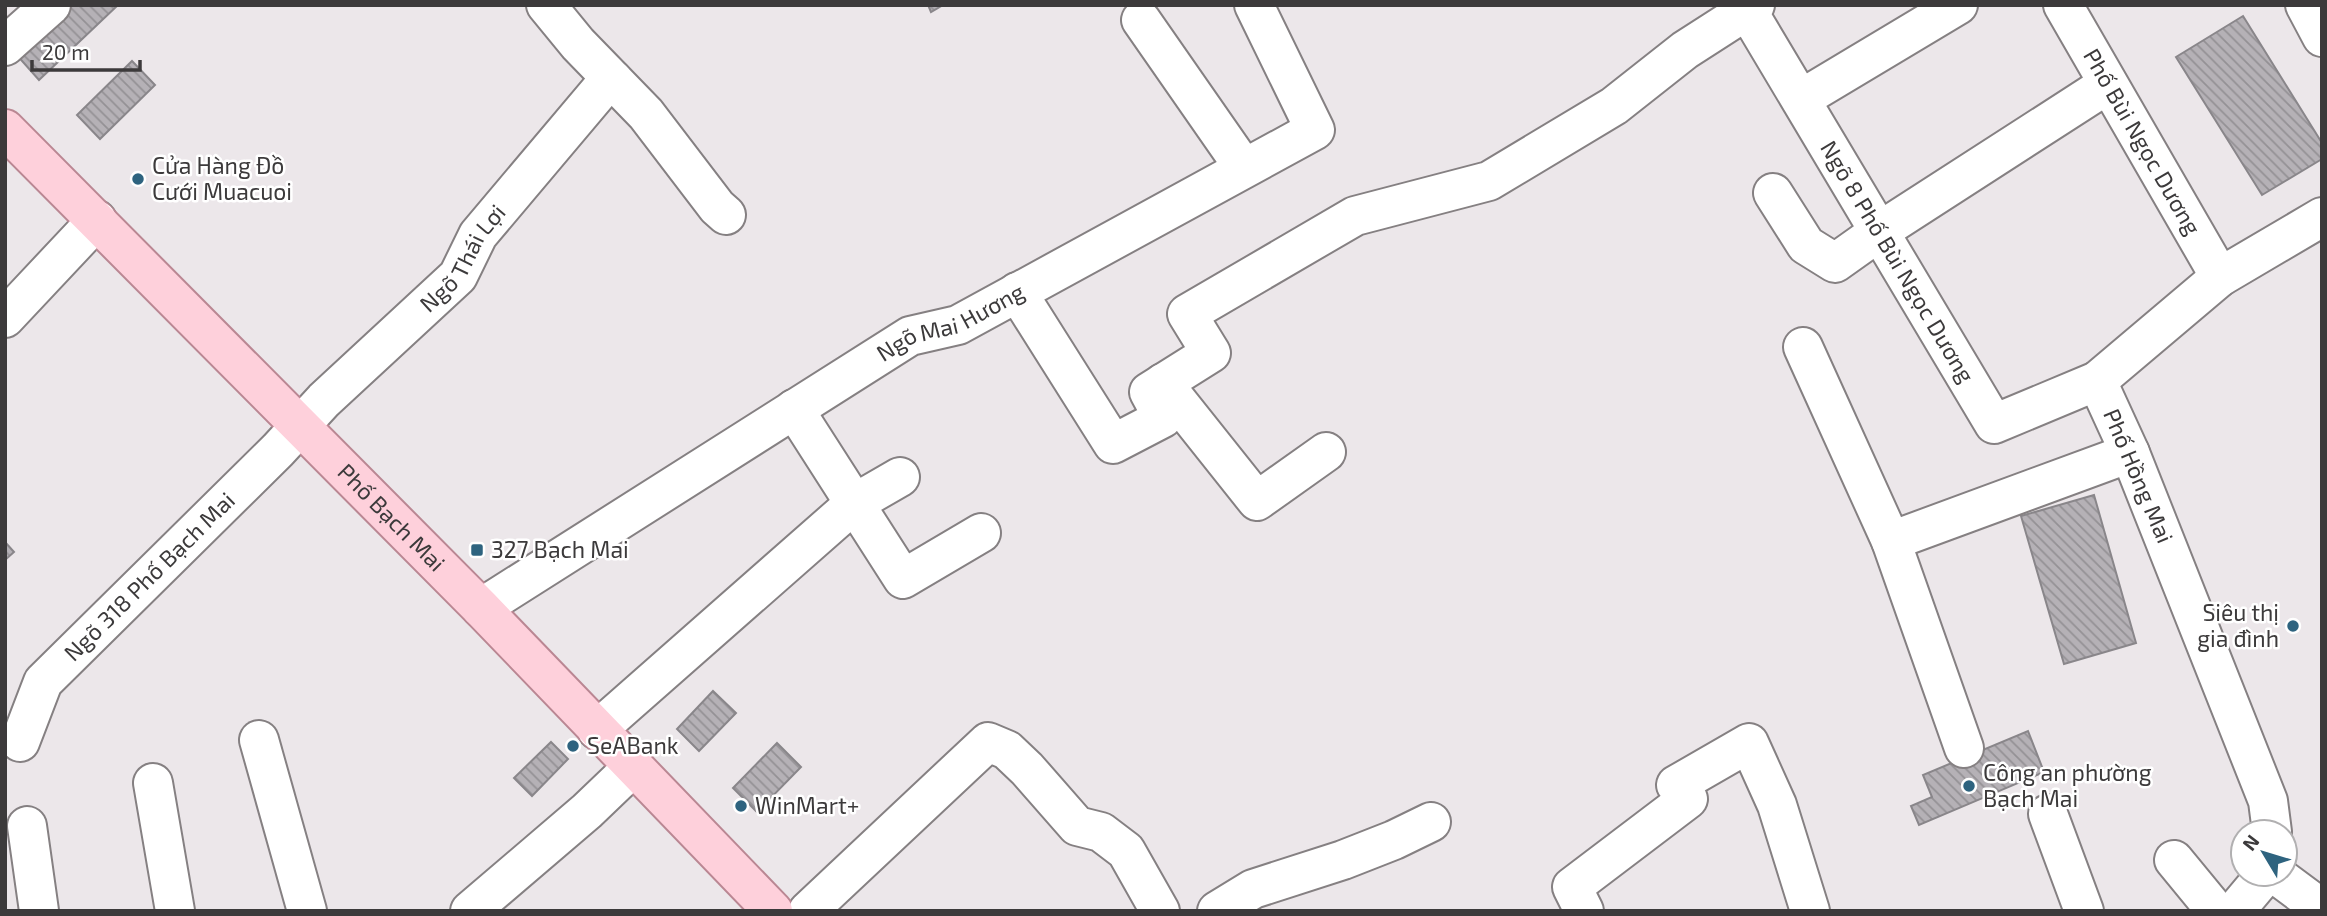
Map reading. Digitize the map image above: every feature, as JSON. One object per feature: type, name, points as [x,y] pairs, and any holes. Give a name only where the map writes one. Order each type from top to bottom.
[{"type":"main road","name":"Phố Bạch Mai","points":[[5,128],[481,608],[773,911]]},
{"type":"street","points":[[5,46],[51,5]]},
{"type":"street","points":[[546,5],[578,44],[646,114],[726,215]]},
{"type":"street","name":"Ngõ Mai Hương","points":[[481,608],[910,335],[958,325],[1315,130],[1254,5]]},
{"type":"street","points":[[1801,99],[1958,5]]},
{"type":"street","name":"Phố Bùi Ngọc Dương","points":[[2063,5],[2220,277]]},
{"type":"street","points":[[2305,5],[2322,37]]},
{"type":"street","points":[[1017,292],[1112,444],[1163,418],[1149,392],[1211,353],[1187,314],[1354,216],[1489,181],[1614,106],[1685,50],[1748,7]]},
{"type":"street","name":"Ngõ 8 Phố Bùi Ngọc Dương","points":[[1748,7],[1994,424],[2098,381]]},
{"type":"street","points":[[1141,20],[1244,168]]},
{"type":"street","name":"Ngõ Thái Lợi","points":[[302,427],[324,400],[458,276],[478,235],[602,88],[613,80]]},
{"type":"street","points":[[1773,192],[1806,245],[1835,263],[2108,84]]},
{"type":"street","name":"Phố Hồng Mai","points":[[2270,818],[2268,801],[2130,453],[2098,381],[2220,277],[2322,217]]},
{"type":"street","points":[[5,318],[97,220]]},
{"type":"street","points":[[1803,347],[1891,541],[1964,748]]},
{"type":"street","points":[[1163,383],[1257,501],[1326,452]]},
{"type":"street","points":[[794,409],[903,579],[981,533]]},
{"type":"street","name":"Ngõ 318 Phố Bạch Mai","points":[[20,742],[43,682],[302,427]]},
{"type":"street","points":[[1891,541],[2130,453]]},
{"type":"street","points":[[597,730],[855,503],[900,477]]},
{"type":"street","points":[[260,740],[307,911]]},
{"type":"street","points":[[808,911],[988,742],[1007,750],[1077,826],[1101,832],[1126,850],[1160,911]]},
{"type":"street","points":[[1584,911],[1572,887],[1688,799],[1676,785],[1749,743],[1777,805],[1810,911]]},
{"type":"street","points":[[470,911],[587,811],[634,766]]},
{"type":"street","points":[[153,783],[175,911]]},
{"type":"street","points":[[2048,814],[2084,911]]},
{"type":"street","points":[[1217,911],[1253,888],[1343,860],[1431,822]]},
{"type":"street","points":[[27,826],[38,911]]},
{"type":"street","points":[[2174,860],[2216,911]]},
{"type":"street","points":[[2235,911],[2254,888]]},
{"type":"street","points":[[2299,888],[2317,898]]},
{"type":"building","points":[[65,5],[118,5],[39,80],[15,53]]},
{"type":"building","points":[[928,5],[943,5],[931,12]]},
{"type":"building","points":[[2243,16],[2322,143],[2322,159],[2262,195],[2176,57]]},
{"type":"building","points":[[132,61],[155,85],[100,139],[77,115]]},
{"type":"building","points":[[2094,495],[2136,643],[2064,664],[2021,516]]},
{"type":"building","points":[[5,542],[14,552],[5,560]]},
{"type":"building","points":[[713,691],[736,713],[699,751],[677,729]]},
{"type":"building","name":"Công an phường Bạch Mai","points":[[2028,731],[2044,772],[1919,825],[1911,806],[1932,797],[1923,775]]},
{"type":"building","points":[[551,742],[568,759],[532,796],[514,778]]},
{"type":"building","points":[[777,743],[801,767],[757,812],[733,788]]},
{"type":"place","name":"Cửa Hàng Đồ Cưới Muacuoi","points":[[138,179]]},
{"type":"place","name":"327 Bạch Mai","points":[[477,550]]},
{"type":"place","name":"Siêu thị gia đình","points":[[2293,626]]},
{"type":"place","name":"SeABank","points":[[573,746]]},
{"type":"place","name":"Công an phường Bạch Mai","points":[[1969,786]]},
{"type":"place","name":"WinMart+","points":[[741,806]]}]
